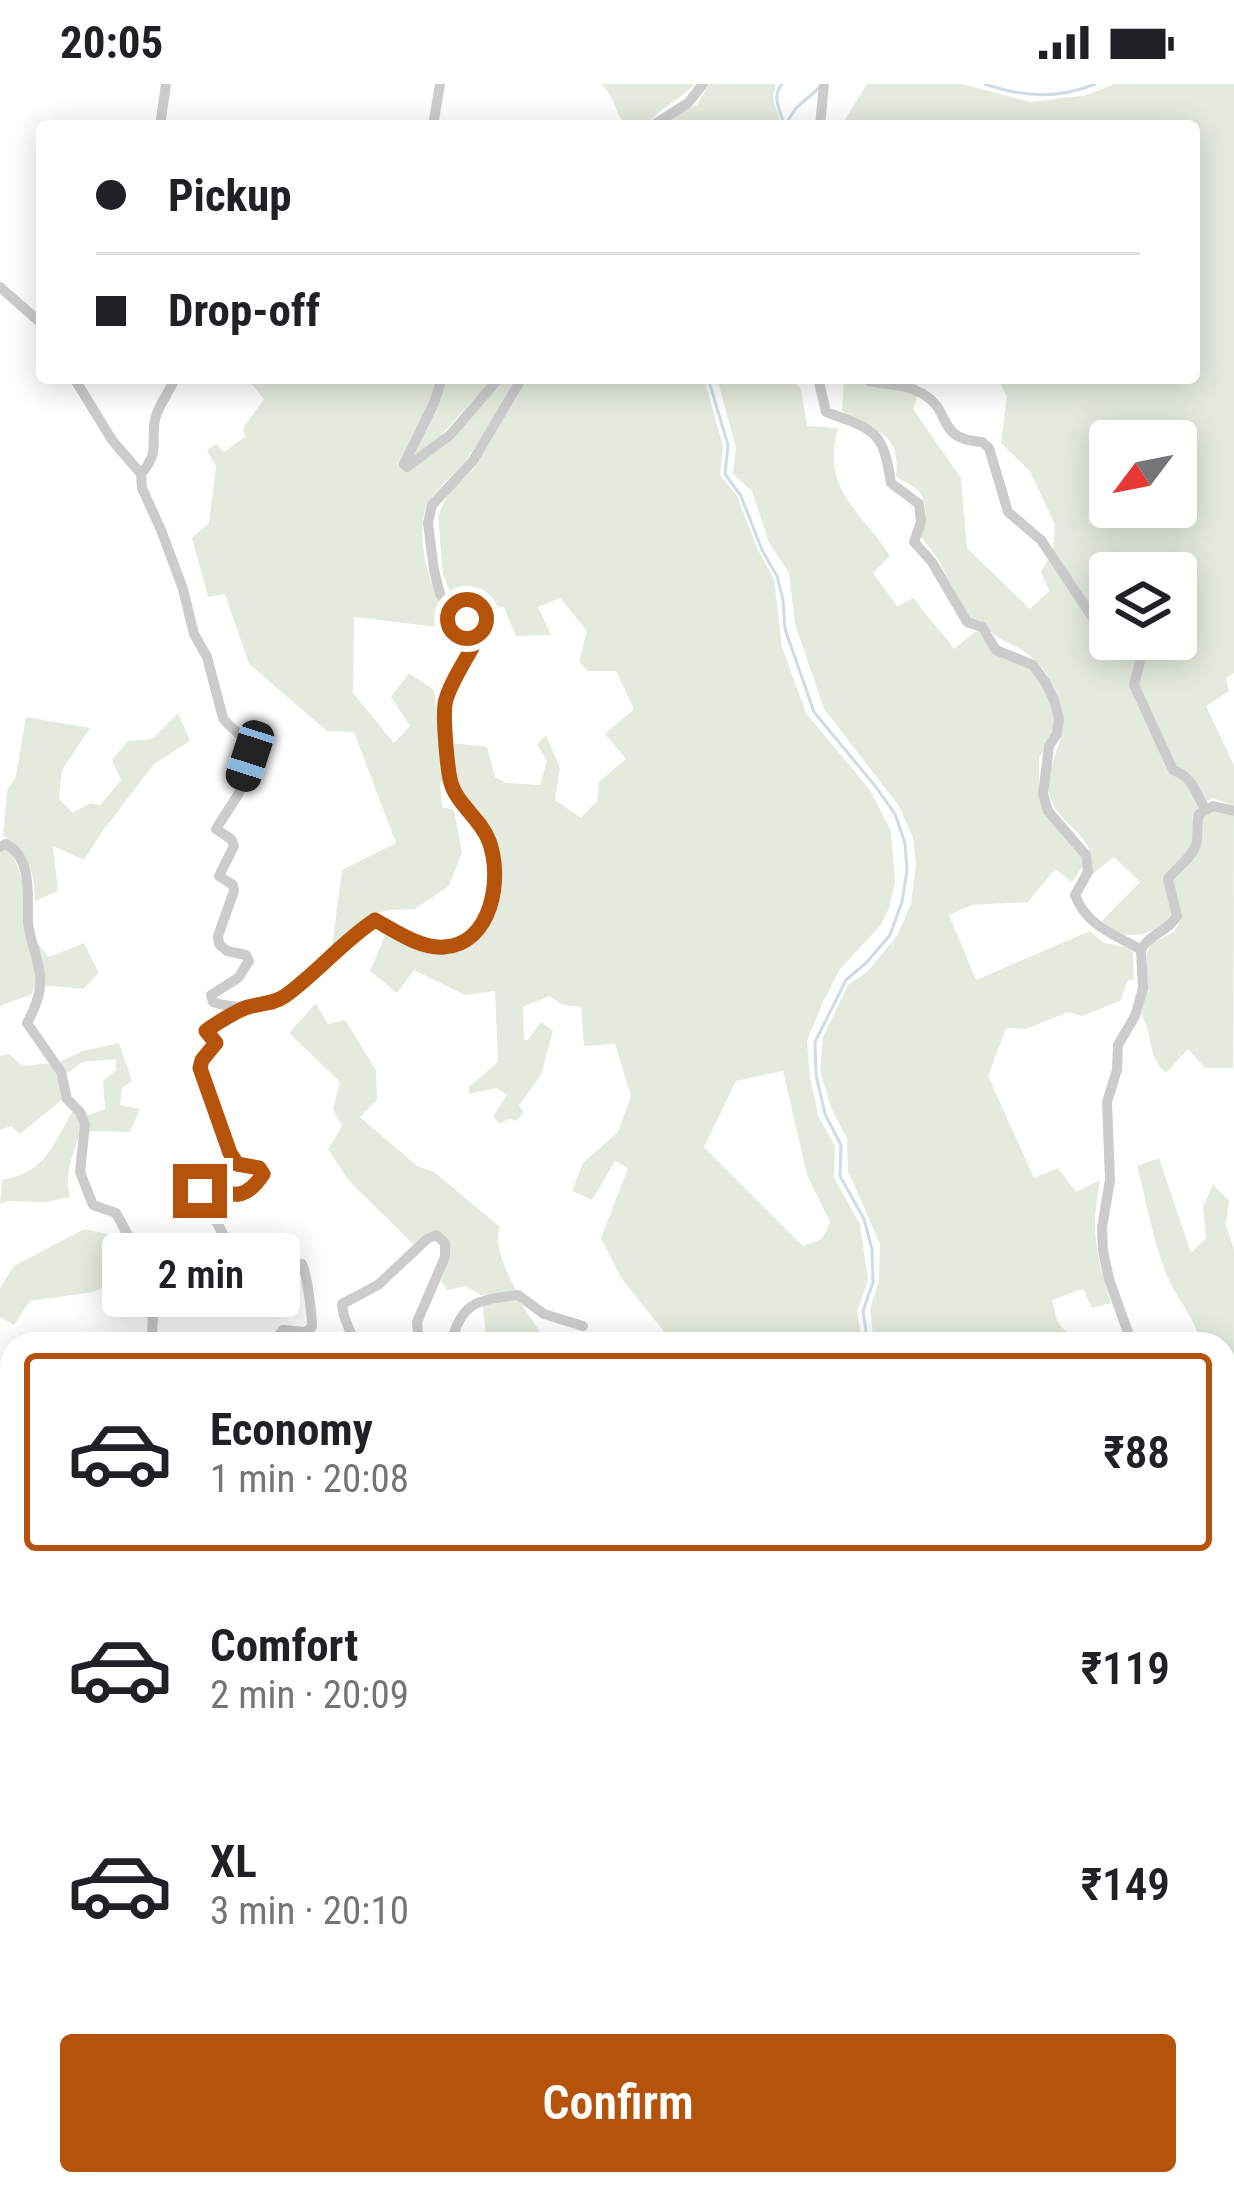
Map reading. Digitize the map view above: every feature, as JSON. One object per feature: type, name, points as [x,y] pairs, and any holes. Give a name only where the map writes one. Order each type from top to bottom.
[{"type":"street","points":[[161,120],[166,84]]},
{"type":"street","points":[[434,120],[440,84]]},
{"type":"street","points":[[662,120],[688,104],[704,84]]},
{"type":"street","points":[[821,120],[824,90]]},
{"type":"street","points":[[0,287],[36,319]]},
{"type":"street","points":[[78,384],[112,440],[141,474],[142,488],[183,589],[194,634],[207,657],[223,718],[251,747],[238,793],[216,829],[232,839],[234,846],[219,876],[234,891],[219,944],[249,961],[238,979],[211,994],[213,1002],[244,1008],[283,998],[375,920],[440,948],[462,944],[480,927],[491,904],[495,874],[490,842],[450,782],[445,702],[478,637],[478,626],[449,607],[440,594],[428,523],[432,505],[473,461],[518,384]]},
{"type":"street","points":[[141,474],[155,452],[155,418],[172,384]]},
{"type":"street","points":[[440,384],[404,464],[407,467],[450,435],[494,384]]},
{"type":"street","points":[[819,384],[826,412],[878,437],[885,447],[892,483],[919,504],[921,522],[914,542],[932,562],[967,622],[982,627],[996,650],[1033,665],[1046,683],[1059,718],[1049,746],[1043,794],[1048,811],[1086,855],[1088,872],[1075,895],[1080,908],[1109,935],[1141,950]]},
{"type":"street","points":[[896,384],[931,398],[947,428],[964,441],[982,442],[988,448],[1008,512],[1041,540],[1089,612]]},
{"type":"street","points":[[1141,660],[1134,685],[1173,770],[1195,784],[1196,796],[1206,810]]},
{"type":"street","points":[[1128,1332],[1109,1279],[1102,1228],[1109,1180],[1107,1102],[1117,1070],[1118,1045],[1135,1016],[1143,988],[1141,950],[1147,939],[1171,926],[1177,916],[1168,879],[1198,842],[1199,814],[1214,806],[1234,811]]},
{"type":"street","points":[[0,847],[6,844],[15,849],[30,894],[28,923],[40,987],[27,1023],[61,1072],[67,1099],[85,1124],[80,1172],[93,1205],[116,1214],[136,1250],[153,1313],[152,1332]]},
{"type":"street","points":[[244,1008],[206,1031],[216,1043],[200,1068],[230,1153],[237,1164],[259,1168],[263,1174],[240,1196],[206,1186],[200,1191],[201,1199],[216,1218],[226,1244],[227,1276],[232,1282],[281,1286],[295,1264],[302,1264],[312,1327],[305,1332]]},
{"type":"street","points":[[351,1332],[342,1304],[378,1285],[436,1234],[445,1243],[445,1257],[417,1322],[418,1332]]},
{"type":"street","points":[[456,1332],[464,1312],[477,1300],[518,1295],[544,1314],[584,1327]]},
{"type":"shaded area","points":[[601,84],[695,84],[651,120],[624,120]]},
{"type":"shaded area","points":[[709,84],[776,84],[773,98],[779,120],[671,120],[697,105]]},
{"type":"shaded area","points":[[867,84],[962,84],[1030,102],[1087,95],[1114,84],[1234,84],[1234,673],[1226,678],[1229,691],[1206,706],[1234,765],[1234,806],[1213,798],[1199,808],[1191,846],[1173,867],[1173,916],[1138,935],[1119,933],[1102,921],[1140,882],[1114,857],[1093,874],[1088,847],[1053,804],[1049,777],[1063,725],[1057,694],[1047,675],[1034,659],[997,637],[982,621],[968,618],[938,559],[921,537],[925,503],[914,487],[896,476],[894,448],[888,439],[842,411],[844,384],[916,384],[920,388],[913,409],[961,478],[967,548],[1030,609],[1049,591],[1041,572],[1053,550],[1055,525],[1030,471],[1001,443],[1007,396],[1000,384],[1200,384],[1200,120],[845,120]]},
{"type":"shaded area","points":[[252,384],[435,384],[398,464],[407,471],[496,384],[512,384],[474,449],[425,510],[426,562],[446,609],[437,627],[354,617],[353,693],[394,743],[410,726],[391,697],[409,673],[434,690],[444,778],[442,807],[454,810],[462,852],[449,886],[415,909],[367,916],[332,947],[342,870],[396,843],[354,732],[327,731],[249,664],[225,594],[208,597],[192,538],[209,523],[216,467],[207,450],[216,444],[224,452],[245,437],[243,428],[264,399]]},
{"type":"shaded area","points":[[444,384],[488,384],[434,443],[410,459]]},
{"type":"shaded area","points":[[524,384],[706,384],[723,446],[720,475],[737,496],[774,579],[782,647],[806,713],[870,790],[891,831],[895,882],[889,908],[881,925],[840,969],[807,1041],[818,1115],[835,1147],[834,1178],[860,1224],[868,1280],[857,1312],[861,1332],[664,1332],[622,1279],[601,1238],[628,1168],[615,1161],[592,1200],[572,1191],[583,1163],[618,1132],[631,1096],[615,1044],[584,1046],[581,1007],[563,1005],[549,996],[523,1007],[524,1040],[541,1022],[553,1031],[541,1075],[519,1105],[524,1113],[516,1121],[499,1124],[493,1116],[507,1095],[496,1088],[469,1094],[469,1087],[498,1062],[495,991],[465,995],[414,970],[397,993],[370,971],[388,929],[430,949],[453,950],[473,939],[493,910],[500,876],[495,841],[478,810],[457,786],[452,743],[487,747],[495,777],[506,783],[540,785],[547,761],[537,744],[546,735],[560,768],[555,800],[581,818],[597,801],[599,782],[626,759],[605,734],[634,709],[616,671],[588,671],[579,661],[587,631],[560,598],[538,607],[551,635],[516,636],[504,607],[468,608],[453,599],[443,575],[438,516],[449,492],[475,468]],"holes":[[[783,1071],[807,1175],[830,1222],[822,1239],[803,1246],[704,1147],[736,1081]]]},
{"type":"shaded area","points":[[719,384],[796,384],[807,426],[838,428],[834,450],[839,484],[890,556],[873,573],[897,606],[914,598],[954,649],[977,630],[993,652],[1029,666],[1045,685],[1056,718],[1054,732],[1039,758],[1039,793],[1081,856],[1082,867],[1072,882],[1055,869],[1028,902],[972,905],[949,915],[976,980],[1090,931],[1104,943],[1133,952],[1134,980],[1128,980],[1120,1001],[1082,1016],[1068,1012],[1026,1029],[1006,1028],[988,1076],[1034,1178],[1058,1168],[1076,1192],[1100,1180],[1096,1243],[1111,1303],[1092,1308],[1083,1289],[1052,1300],[1057,1321],[1066,1332],[873,1332],[870,1309],[879,1280],[880,1244],[848,1171],[847,1139],[820,1071],[823,1037],[848,985],[868,971],[897,936],[911,904],[916,864],[913,838],[899,806],[824,709],[795,624],[789,573],[769,543],[752,491],[733,474],[736,448]]},
{"type":"shaded area","points":[[178,713],[190,741],[154,764],[84,860],[53,846],[58,891],[35,901],[28,863],[3,836],[7,791],[16,776],[26,717],[90,728],[62,770],[59,799],[73,813],[90,803],[100,805],[121,780],[112,760],[128,741],[152,739]]},
{"type":"shaded area","points":[[1213,810],[1234,814],[1233,1068],[1205,1068],[1188,1049],[1166,1073],[1155,1059],[1141,1014],[1147,953],[1152,943],[1174,932],[1181,920],[1173,878],[1202,843],[1203,815]]},
{"type":"shaded area","points":[[6,850],[18,868],[27,901],[35,986],[32,994],[0,1006],[0,852]]},
{"type":"shaded area","points":[[37,943],[49,957],[84,943],[99,973],[83,989],[43,985]]},
{"type":"shaded area","points":[[316,1003],[328,1024],[345,1020],[376,1070],[377,1100],[360,1117],[500,1227],[500,1252],[517,1292],[480,1295],[466,1286],[447,1290],[441,1281],[448,1244],[429,1234],[413,1244],[349,1181],[328,1149],[342,1126],[333,1109],[340,1082],[289,1033]]},
{"type":"shaded area","points":[[119,1043],[132,1081],[122,1088],[120,1105],[140,1109],[130,1132],[87,1131],[86,1116],[105,1109],[103,1081],[116,1070],[116,1059],[82,1062],[65,1075],[59,1062]]},
{"type":"shaded area","points":[[9,1054],[22,1066],[52,1063],[64,1098],[20,1134],[11,1126],[0,1130],[0,1056]]},
{"type":"shaded area","points":[[73,1110],[82,1124],[69,1169],[70,1197],[0,1204],[2,1180],[39,1164]]},
{"type":"shaded area","points":[[1159,1158],[1191,1253],[1206,1238],[1203,1207],[1213,1184],[1229,1201],[1226,1225],[1234,1249],[1234,1332],[1197,1332],[1168,1278],[1137,1166]]},
{"type":"shaded area","points":[[84,1229],[121,1239],[130,1250],[135,1273],[93,1292],[30,1301],[14,1325],[0,1317],[0,1288],[14,1266]]},
{"type":"shaded area","points":[[518,1299],[540,1332],[486,1332],[482,1302]]},
{"type":"waterway","points":[[782,84],[777,98],[783,120]]},
{"type":"waterway","points":[[985,84],[1040,94],[1095,84]]},
{"type":"waterway","points":[[788,120],[819,88]]},
{"type":"waterway","points":[[710,384],[728,445],[725,474],[741,496],[777,576],[785,629],[814,712],[895,814],[905,843],[902,902],[890,935],[846,980],[815,1042],[825,1114],[841,1145],[840,1176],[864,1219],[872,1249],[873,1282],[863,1311],[866,1332]]},
{"type":"route","points":[[200,1191],[206,1186],[240,1196],[263,1174],[259,1168],[237,1164],[221,1131],[200,1068],[216,1043],[206,1031],[211,1026],[244,1008],[283,998],[375,920],[440,948],[462,944],[480,927],[491,904],[495,874],[490,842],[450,782],[445,702],[478,637],[478,626],[467,619]]}]
